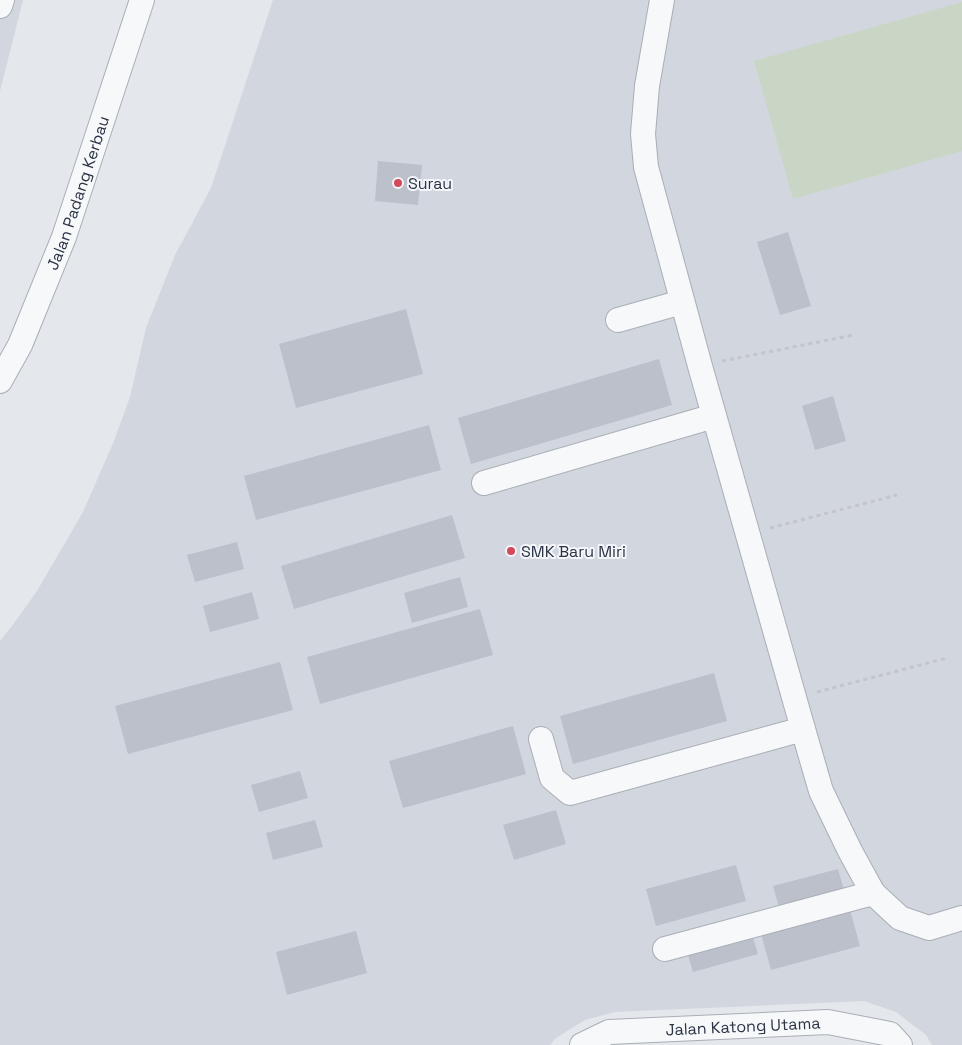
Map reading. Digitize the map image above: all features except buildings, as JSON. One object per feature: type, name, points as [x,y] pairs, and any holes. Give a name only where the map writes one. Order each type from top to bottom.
[{"type":"street","points":[[0,6],[2,0]]},
{"type":"street","name":"Jalan Padang Kerbau","points":[[0,381],[20,345],[64,237],[142,0]]},
{"type":"street","points":[[662,0],[647,86],[643,134],[646,167],[682,302],[821,791],[850,852],[873,892],[900,918],[928,928],[962,918]]},
{"type":"street","points":[[618,320],[682,302]]},
{"type":"street","points":[[484,483],[714,416]]},
{"type":"street","points":[[541,739],[552,778],[570,793],[804,729]]},
{"type":"street","points":[[665,949],[873,892]]},
{"type":"street","name":"Jalan Katong Utama","points":[[582,1045],[609,1032],[828,1022],[890,1034],[900,1045]]},
{"type":"path","points":[[700,366],[854,335]]},
{"type":"path","points":[[748,534],[897,495]]},
{"type":"path","points":[[794,698],[946,658]]},
{"type":"shaded area","points":[[0,0],[23,0],[0,91]]},
{"type":"shaded area","name":"SMK Baru Miri","points":[[273,0],[962,0],[962,1045],[932,1045],[926,1035],[896,1012],[864,1001],[615,1012],[585,1020],[556,1038],[550,1045],[0,1045],[0,641],[37,591],[83,512],[114,441],[130,397],[146,328],[175,255],[211,188]]},
{"type":"green space","points":[[962,2],[962,151],[793,199],[754,61]]},
{"type":"place","name":"Surau","points":[[398,183]]},
{"type":"place","name":"SMK Baru Miri","points":[[511,551]]}]
